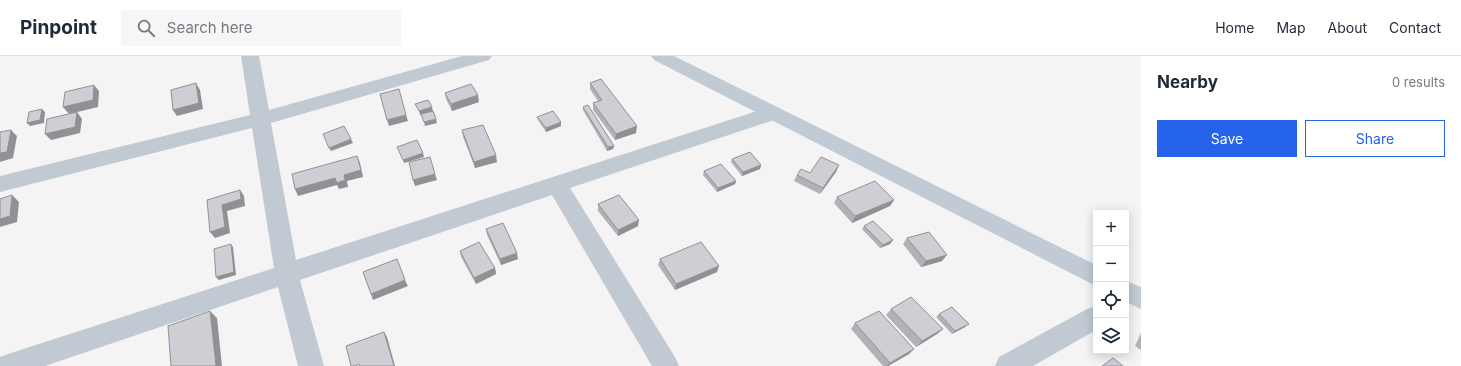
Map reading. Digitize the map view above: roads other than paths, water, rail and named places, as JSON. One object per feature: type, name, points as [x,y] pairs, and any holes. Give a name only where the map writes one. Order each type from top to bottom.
[{"type":"street","points":[[250,56],[287,274],[311,366]]},
{"type":"street","points":[[0,184],[261,119],[482,56]]},
{"type":"street","points":[[660,56],[1093,274]]},
{"type":"street","points":[[8,366],[773,113]]},
{"type":"street","points":[[557,185],[666,366]]},
{"type":"street","points":[[1022,363],[1094,318]]}]
